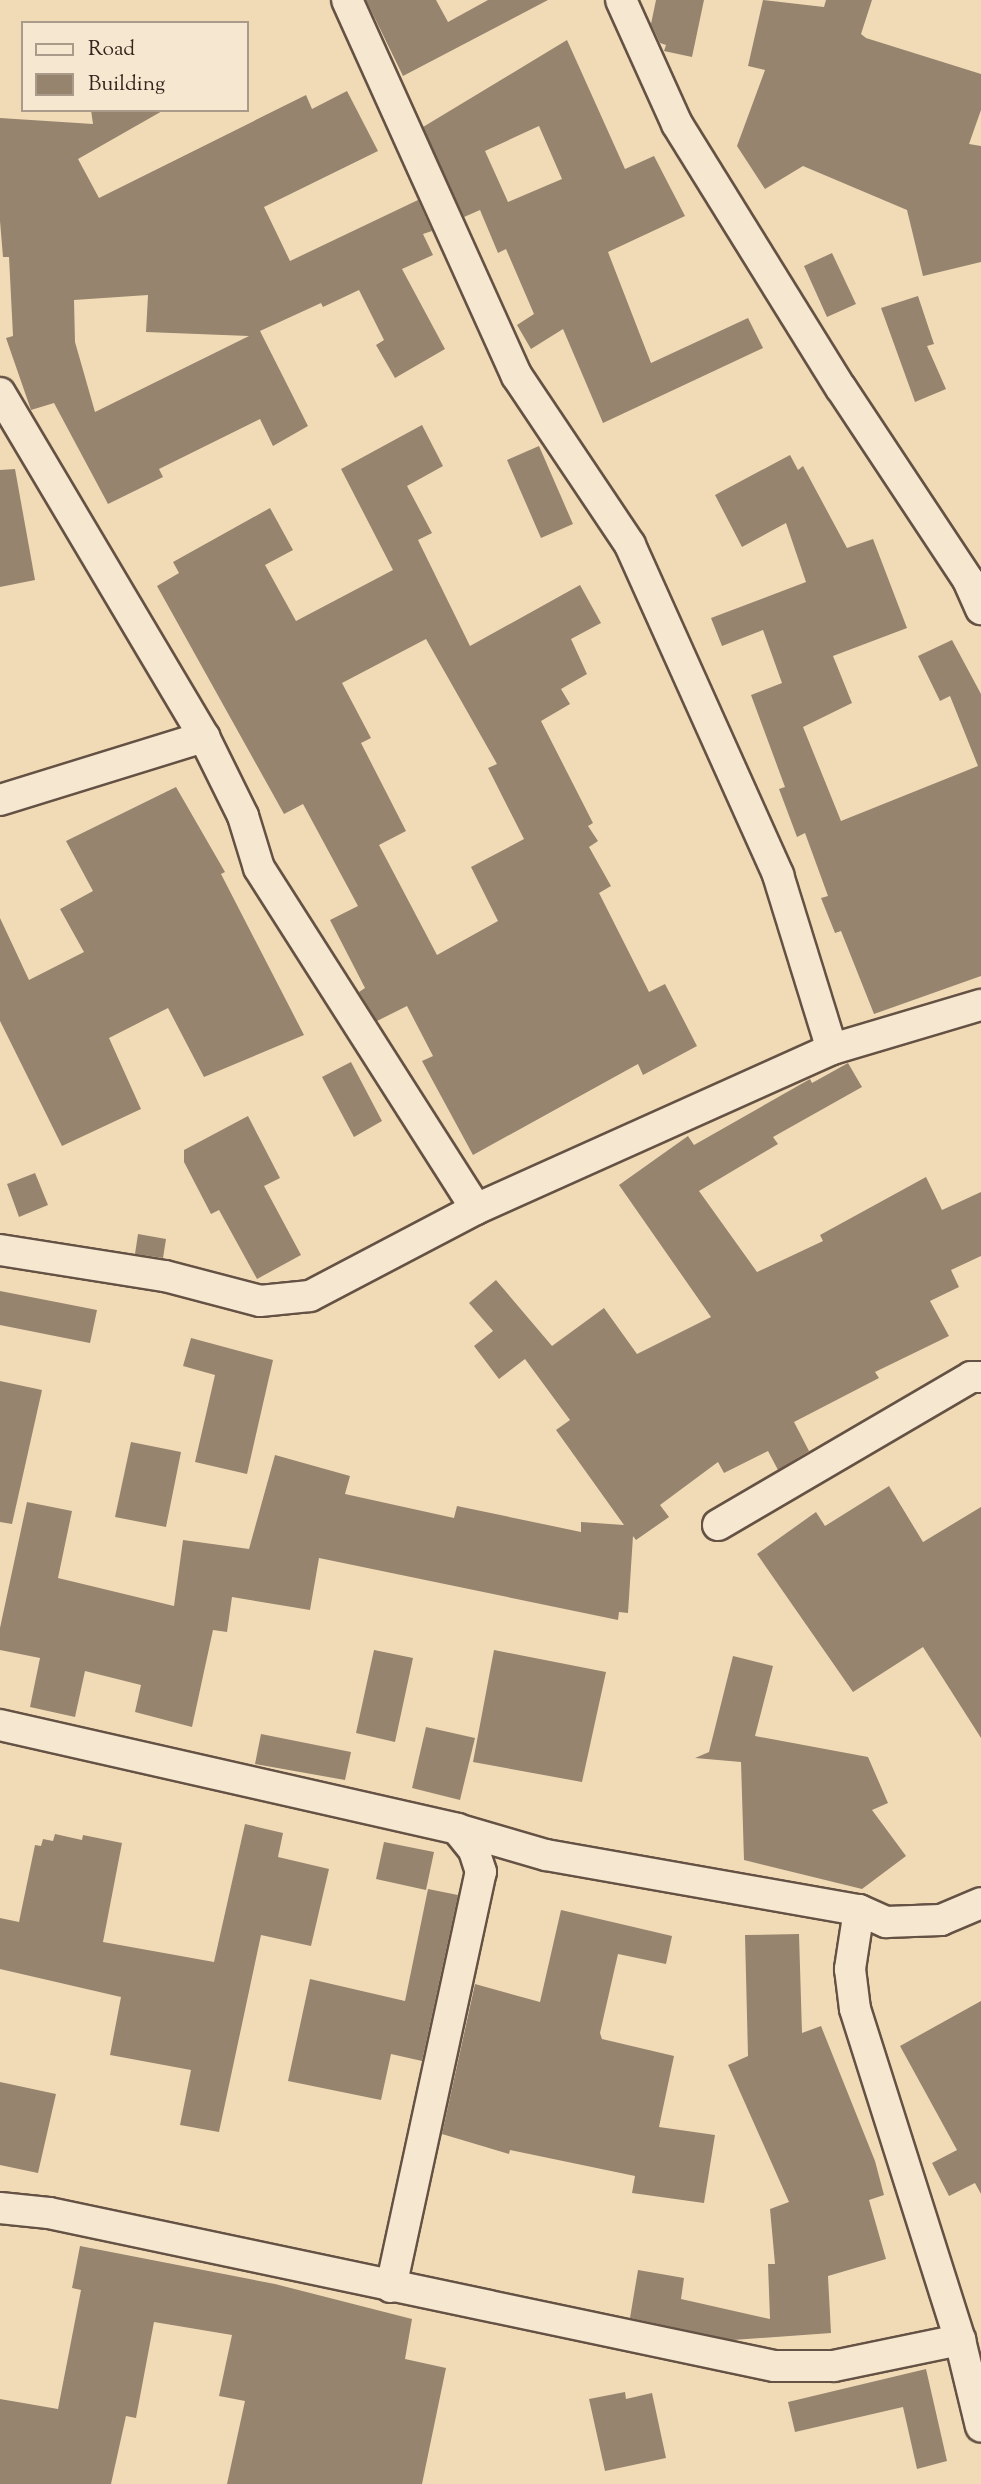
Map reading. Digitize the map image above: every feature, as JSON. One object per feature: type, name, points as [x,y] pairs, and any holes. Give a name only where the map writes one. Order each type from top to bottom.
[{"type":"street","points":[[347,0],[517,376],[630,545],[778,876],[832,1049]]},
{"type":"street","points":[[621,0],[677,124],[841,388],[968,580],[981,609]]},
{"type":"street","points":[[0,393],[204,737],[243,816],[259,868],[476,1209]]},
{"type":"street","points":[[0,800],[204,737]]},
{"type":"street","points":[[0,1250],[165,1276],[279,1302],[332,1287],[476,1209],[832,1049],[981,1005]]},
{"type":"street","points":[[718,1525],[971,1377],[981,1377]]},
{"type":"street","points":[[0,1725],[457,1829],[546,1855],[859,1910],[886,1922],[919,1924],[957,1916],[981,1903]]},
{"type":"street","points":[[391,2287],[481,1872],[474,1850],[457,1829]]},
{"type":"street","points":[[859,1910],[850,1969],[855,2010],[960,2340],[981,2427]]},
{"type":"street","points":[[0,2208],[48,2213],[774,2366],[834,2366],[960,2340]]},
{"type":"building","points":[[366,0],[436,0],[448,22],[488,0],[548,0],[403,76]]},
{"type":"building","points":[[656,0],[704,0],[692,57],[664,51],[666,45],[660,43],[651,24]]},
{"type":"building","points":[[763,0],[824,7],[826,0],[872,0],[861,34],[866,38],[981,74],[981,110],[969,144],[981,146],[981,262],[923,276],[907,210],[803,166],[765,189],[737,146],[765,70],[748,66]]},
{"type":"building","points":[[567,40],[625,169],[654,156],[685,216],[608,252],[651,363],[748,318],[763,348],[603,423],[563,329],[531,349],[517,325],[534,314],[506,249],[498,253],[480,210],[464,217],[423,127]],"holes":[[[539,126],[562,179],[508,202],[485,151]]]},
{"type":"building","points":[[347,91],[378,151],[264,207],[290,261],[418,200],[432,231],[423,234],[433,255],[402,269],[445,349],[395,378],[376,345],[384,340],[359,290],[323,307],[321,303],[260,331],[308,426],[273,446],[260,419],[159,469],[163,477],[108,504],[54,403],[31,410],[6,338],[13,336],[9,257],[3,257],[0,221],[0,118],[93,124],[91,112],[160,112],[78,159],[99,198],[306,95],[312,109]],"holes":[[[148,295],[146,332],[249,336],[95,412],[75,342],[74,300]]]},
{"type":"building","points":[[832,253],[856,304],[827,317],[804,266]]},
{"type":"building","points":[[918,296],[934,344],[927,346],[946,389],[915,402],[881,308]]},
{"type":"building","points":[[422,425],[443,466],[407,486],[432,533],[418,540],[470,646],[580,585],[601,623],[571,639],[587,674],[561,689],[570,704],[541,721],[593,823],[588,826],[598,841],[589,847],[611,886],[599,893],[649,992],[665,984],[697,1046],[643,1075],[638,1064],[473,1155],[422,1061],[433,1056],[407,1006],[377,1021],[359,992],[365,988],[330,920],[358,906],[303,804],[284,814],[157,586],[179,573],[173,562],[270,508],[293,550],[265,565],[296,621],[393,570],[341,469]],"holes":[[[426,639],[497,764],[488,768],[524,839],[471,867],[498,921],[437,955],[379,845],[406,831],[361,743],[371,738],[342,683]]]},
{"type":"building","points":[[539,446],[573,524],[541,538],[507,460]]},
{"type":"building","points":[[790,455],[798,470],[803,466],[847,548],[873,539],[907,628],[833,656],[852,703],[803,727],[841,821],[978,766],[950,696],[940,701],[918,656],[952,640],[981,694],[981,976],[874,1014],[841,931],[835,933],[821,898],[828,896],[805,833],[797,837],[779,789],[785,787],[751,695],[782,683],[763,630],[722,646],[711,618],[806,582],[786,523],[742,547],[715,495]]},
{"type":"building","points":[[15,469],[35,580],[0,587],[0,470]]},
{"type":"building","points":[[176,787],[225,872],[221,874],[304,1035],[204,1077],[168,1008],[109,1038],[141,1109],[62,1146],[0,1021],[0,918],[29,980],[84,952],[60,909],[93,891],[66,841]]},
{"type":"building","points":[[351,1062],[382,1121],[354,1137],[322,1077]]},
{"type":"building","points":[[848,1063],[862,1087],[773,1137],[778,1144],[699,1191],[757,1272],[823,1241],[820,1235],[926,1177],[942,1210],[981,1192],[981,1256],[951,1270],[959,1287],[930,1301],[949,1336],[875,1372],[879,1378],[794,1422],[809,1451],[778,1470],[768,1451],[724,1473],[718,1462],[660,1505],[669,1517],[636,1540],[633,1536],[628,1613],[619,1612],[618,1620],[319,1558],[310,1610],[232,1597],[227,1632],[213,1630],[192,1727],[135,1712],[141,1685],[85,1671],[75,1717],[30,1707],[40,1658],[0,1650],[0,1628],[27,1502],[72,1511],[58,1578],[174,1606],[183,1540],[249,1549],[275,1455],[350,1476],[345,1494],[454,1518],[457,1506],[581,1532],[581,1522],[624,1525],[556,1430],[570,1420],[525,1359],[499,1379],[474,1346],[493,1331],[469,1303],[496,1280],[552,1346],[604,1308],[637,1354],[711,1317],[619,1185],[688,1136],[694,1145],[810,1079],[812,1083]]},
{"type":"building","points":[[248,1116],[280,1178],[264,1186],[301,1255],[257,1279],[219,1210],[211,1214],[184,1162],[184,1150]]},
{"type":"building","points":[[35,1173],[48,1205],[19,1217],[7,1184]]},
{"type":"building","points":[[138,1234],[166,1239],[163,1258],[135,1254]]},
{"type":"building","points":[[0,1291],[97,1310],[90,1343],[0,1325]]},
{"type":"building","points":[[191,1338],[273,1360],[247,1474],[195,1462],[215,1375],[183,1366]]},
{"type":"building","points":[[0,1381],[42,1390],[12,1524],[0,1522]]},
{"type":"building","points":[[131,1442],[181,1452],[166,1527],[115,1517]]},
{"type":"building","points":[[889,1486],[923,1542],[981,1507],[981,1738],[923,1647],[853,1692],[757,1554],[816,1512],[825,1526]]},
{"type":"building","points":[[374,1650],[413,1658],[395,1742],[356,1733]]},
{"type":"building","points":[[494,1650],[606,1672],[582,1782],[473,1762]]},
{"type":"building","points":[[733,1656],[773,1666],[755,1736],[868,1757],[888,1803],[872,1810],[906,1856],[862,1889],[744,1860],[741,1762],[695,1758],[709,1752]]},
{"type":"building","points":[[426,1727],[475,1738],[460,1800],[412,1788]]},
{"type":"building","points":[[261,1734],[351,1752],[345,1780],[255,1764]]},
{"type":"building","points":[[245,1824],[283,1833],[278,1857],[329,1869],[311,1946],[261,1935],[219,2132],[180,2125],[191,2070],[110,2055],[121,1997],[0,1969],[0,1918],[19,1922],[35,1845],[41,1846],[43,1839],[53,1841],[55,1834],[82,1840],[83,1835],[122,1843],[103,1942],[214,1962]]},
{"type":"building","points":[[384,1842],[434,1852],[426,1890],[376,1879]]},
{"type":"building","points":[[428,1889],[458,1895],[422,2061],[391,2054],[381,2100],[288,2081],[310,1979],[405,2001]]},
{"type":"building","points":[[561,1910],[672,1936],[666,1964],[618,1954],[600,2033],[602,2039],[674,2056],[659,2127],[715,2135],[704,2203],[632,2193],[635,2176],[510,2150],[509,2154],[442,2134],[475,1984],[540,2002]]},
{"type":"building","points":[[799,1934],[802,2033],[821,2026],[875,2161],[884,2195],[869,2200],[886,2259],[828,2276],[831,2333],[733,2340],[630,2318],[638,2270],[684,2278],[681,2299],[770,2319],[768,2264],[775,2264],[770,2209],[789,2202],[728,2065],[748,2056],[745,1935]]},
{"type":"building","points":[[981,2001],[981,2194],[975,2183],[949,2196],[932,2163],[957,2150],[900,2046]]},
{"type":"building","points":[[0,2082],[56,2094],[38,2173],[0,2165]]},
{"type":"building","points":[[80,2246],[275,2284],[412,2319],[405,2359],[446,2368],[422,2484],[227,2484],[245,2401],[219,2396],[232,2335],[154,2322],[136,2418],[126,2416],[111,2484],[0,2484],[0,2399],[58,2409],[81,2290],[72,2288]]},
{"type":"building","points":[[926,2369],[947,2461],[917,2469],[903,2407],[795,2432],[788,2402]]},
{"type":"building","points":[[625,2392],[626,2399],[652,2393],[666,2458],[605,2471],[589,2399]]}]
